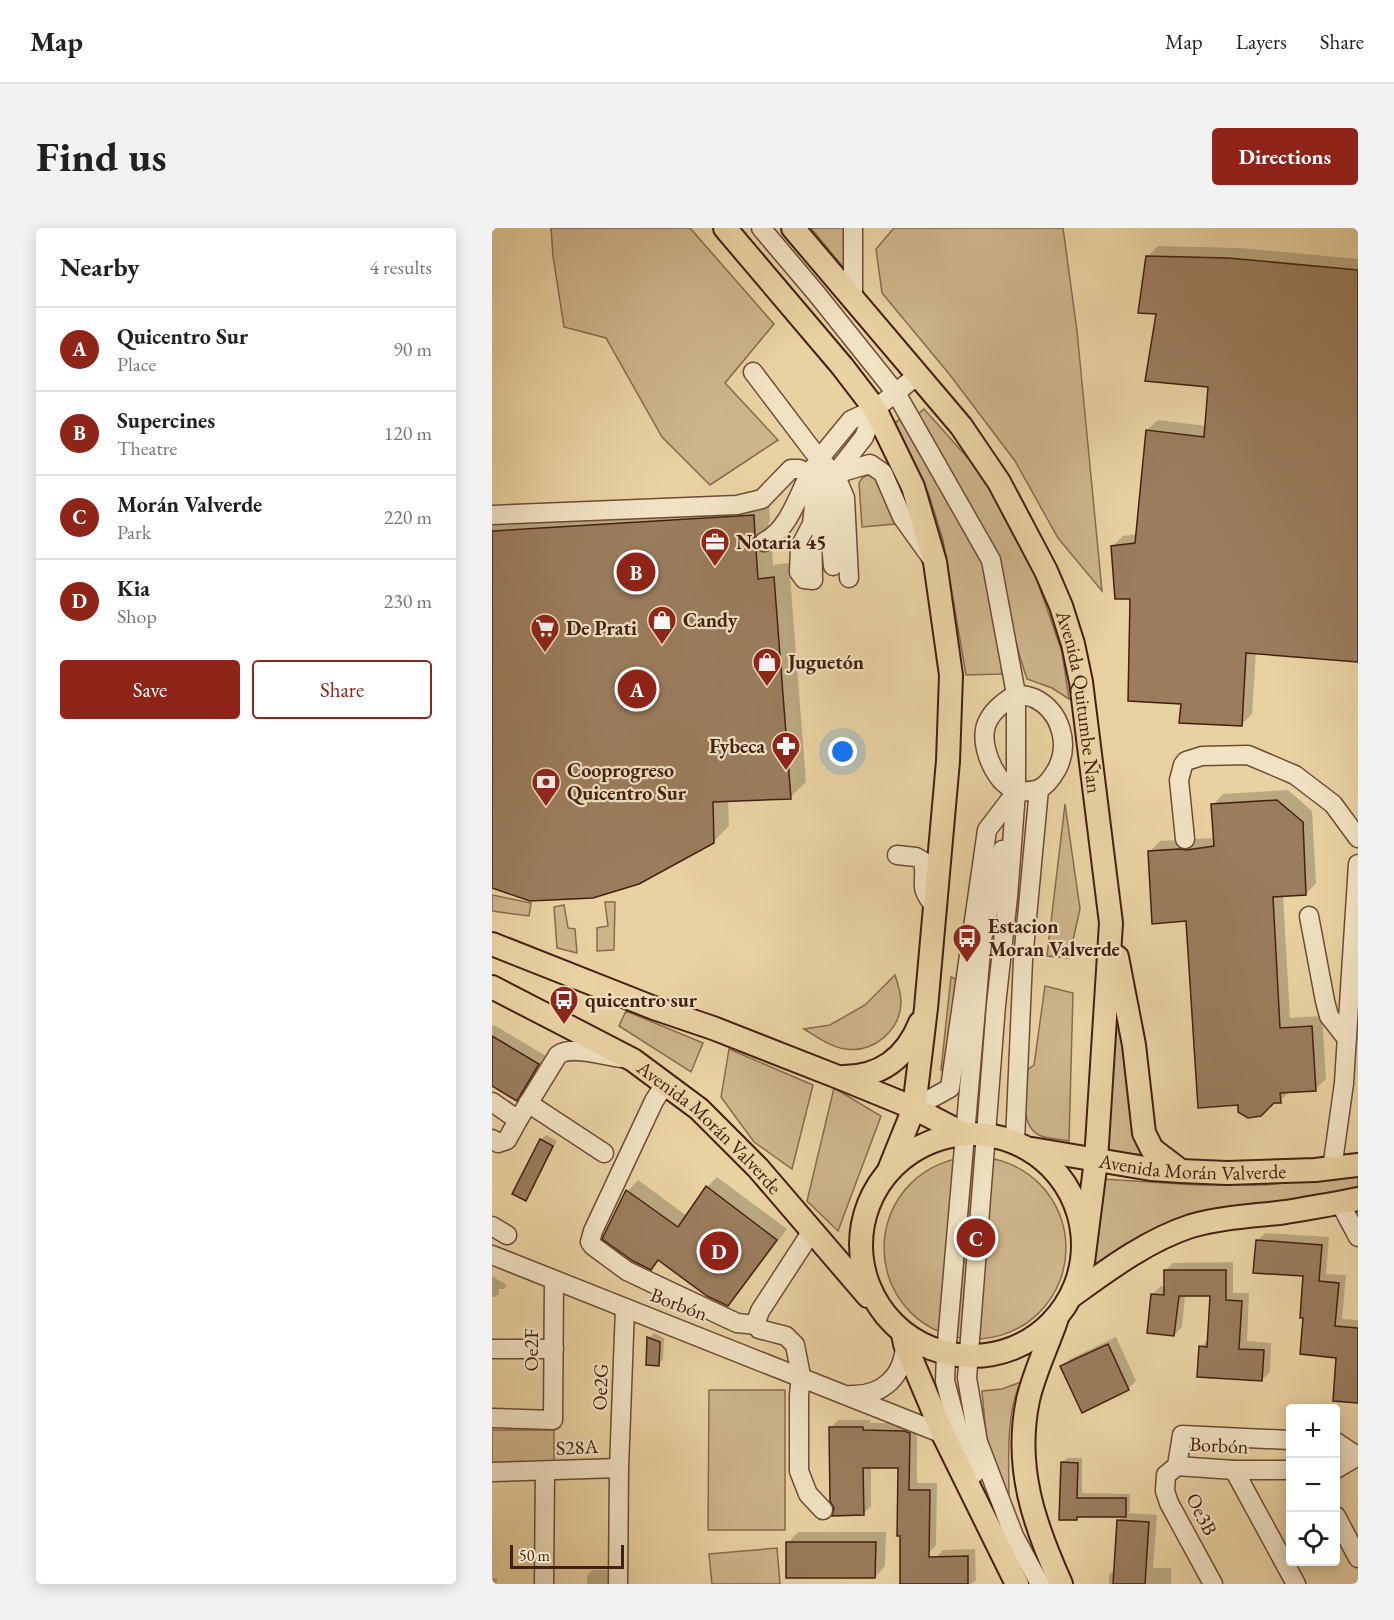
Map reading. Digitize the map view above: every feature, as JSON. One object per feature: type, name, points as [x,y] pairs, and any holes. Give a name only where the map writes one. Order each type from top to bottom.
[{"type":"main road","points":[[725,228],[842,366],[874,409],[913,487],[935,562],[951,675],[948,761],[926,1008],[914,1108],[889,1170],[871,1197],[861,1228],[861,1260],[869,1291],[886,1318],[904,1339],[943,1434],[1017,1584]]},
{"type":"main road","name":"Avenida Quitumbe Ñan","points":[[793,228],[961,426],[999,482],[1046,571],[1064,614],[1082,682],[1111,923],[1096,1160],[1083,1262]]},
{"type":"main road","points":[[1111,923],[1134,1045],[1144,1133],[1152,1149],[1180,1171]]},
{"type":"main road","points":[[492,944],[838,1077],[972,1134]]},
{"type":"main road","name":"Avenida Morán Valverde","points":[[492,987],[633,1060],[699,1109],[750,1159],[886,1318]]},
{"type":"main road","points":[[838,1077],[858,1077],[878,1071],[894,1061],[908,1047],[926,1008]]},
{"type":"main road","points":[[889,1170],[911,1152],[936,1140],[972,1134]]},
{"type":"main road","name":"Avenida Morán Valverde","points":[[972,1134],[1096,1160],[1180,1171],[1227,1173],[1332,1169],[1358,1165]]},
{"type":"main road","points":[[1022,1145],[1055,1169],[1074,1197],[1083,1228],[1083,1262],[1073,1295],[1056,1320],[1029,1398],[1023,1447],[1028,1494],[1041,1539],[1061,1584]]},
{"type":"main road","points":[[1073,1295],[1123,1260],[1157,1241],[1190,1227],[1238,1216],[1285,1212],[1349,1201]]},
{"type":"main road","points":[[904,1339],[957,1356],[999,1354],[1028,1342],[1056,1320]]},
{"type":"street","points":[[761,228],[896,393],[991,560],[1016,694],[1016,792],[1008,897],[996,1005],[972,1134],[957,1356],[945,1381],[963,1448],[1003,1543],[1026,1584]]},
{"type":"street","points":[[853,228],[853,297]]},
{"type":"street","points":[[753,372],[814,467],[813,580]]},
{"type":"street","points":[[768,540],[782,528],[814,467],[851,420],[874,409],[918,375]]},
{"type":"street","points":[[833,566],[828,512],[835,474],[864,437],[874,409]]},
{"type":"street","points":[[492,516],[737,505],[762,500],[791,469],[814,467],[835,474],[870,464],[883,473],[902,517],[935,562]]},
{"type":"street","points":[[835,474],[845,498],[849,578]]},
{"type":"street","points":[[914,1108],[950,1088],[987,830],[1016,792],[1039,789],[1053,777],[1061,760],[1064,742],[1060,724],[1049,709],[1034,698],[1016,694],[1004,702],[988,719],[984,739],[990,760],[1001,780],[1016,792]]},
{"type":"street","points":[[1185,839],[1179,780],[1186,761],[1202,756],[1248,755],[1295,775],[1333,804],[1358,838]]},
{"type":"street","points":[[1022,1145],[1023,960],[1039,789]]},
{"type":"street","points":[[897,855],[916,857],[923,861],[923,889],[935,907]]},
{"type":"street","points":[[1332,1169],[1344,1083],[1358,864]]},
{"type":"street","points":[[1309,916],[1324,1001],[1329,1016],[1347,1040]]},
{"type":"street","points":[[492,1139],[498,1143],[507,1140],[558,1055],[564,1051],[573,1049],[633,1060]]},
{"type":"street","points":[[665,1084],[654,1101],[598,1220],[590,1242],[627,1271],[737,1323],[757,1325]]},
{"type":"street","points":[[492,1102],[518,1119]]},
{"type":"street","points":[[528,1103],[604,1153]]},
{"type":"street","points":[[1349,1201],[1358,1237]]},
{"type":"street","points":[[812,1231],[756,1318],[759,1329],[786,1336],[795,1345],[801,1376],[799,1471],[808,1494],[823,1510]]},
{"type":"street","name":"Borbón","points":[[492,1255],[850,1395],[943,1434]]},
{"type":"street","name":"Oe2F","points":[[492,1418],[553,1420],[554,1280]]},
{"type":"street","name":"Oe2G","points":[[619,1468],[625,1308]]},
{"type":"street","points":[[850,1395],[872,1394],[891,1382],[902,1364],[904,1339]]},
{"type":"street","points":[[492,1349],[554,1349]]},
{"type":"street","points":[[957,1356],[967,1378],[978,1442],[1014,1536],[1040,1584]]},
{"type":"street","name":"Borbón","points":[[1286,1440],[1182,1435],[1177,1466],[1234,1470],[1286,1470]]},
{"type":"street","points":[[1340,1445],[1358,1456],[1340,1466]]},
{"type":"street","name":"Oe3B","points":[[1177,1466],[1166,1475],[1165,1491],[1169,1503],[1213,1584]]},
{"type":"street","name":"S28A","points":[[492,1472],[619,1468],[618,1584]]},
{"type":"street","points":[[1234,1470],[1296,1584]]},
{"type":"street","points":[[544,1584],[545,1471]]},
{"type":"street","points":[[1340,1525],[1358,1558]]},
{"type":"shaded area","points":[[551,228],[690,228],[774,324],[725,383],[778,440],[710,485],[662,437],[606,338],[564,327]]},
{"type":"shaded area","points":[[811,228],[849,228],[848,273]]},
{"type":"shaded area","points":[[894,228],[1063,228],[1077,331],[1102,591],[1058,538],[1015,461],[950,375],[882,293],[876,249]]},
{"type":"shaded area","points":[[924,409],[990,483],[1024,543],[1062,652],[1069,699],[1052,688],[1027,679],[995,555],[916,416]]},
{"type":"shaded area","points":[[902,417],[983,560],[998,633],[1002,674],[966,675],[943,540],[928,492],[893,425]]},
{"type":"shaded area","points":[[868,475],[879,482],[895,524],[862,527],[859,483]]},
{"type":"shaded area","points":[[1065,804],[1080,909],[1069,958],[1047,956]]},
{"type":"shaded area","points":[[492,895],[531,903],[529,916],[492,911]]},
{"type":"shaded area","points":[[605,902],[615,902],[614,950],[597,951],[597,928],[608,926]]},
{"type":"shaded area","points":[[564,905],[568,928],[575,929],[577,953],[557,948],[554,907]]},
{"type":"shaded area","points":[[895,975],[901,1003],[896,1022],[884,1038],[866,1047],[846,1049],[824,1041],[804,1029],[830,1025],[865,1005]]},
{"type":"shaded area","points":[[951,977],[958,980],[946,1070],[941,1070]]},
{"type":"shaded area","points":[[1115,983],[1143,1155],[1106,1151]]},
{"type":"shaded area","points":[[1045,986],[1073,993],[1069,1141],[1041,1136],[1034,1131],[1026,1116],[1024,1096],[1027,1070],[1034,1065]]},
{"type":"shaded area","points":[[626,1011],[703,1043],[691,1072],[619,1026]]},
{"type":"shaded area","points":[[729,1049],[813,1085],[792,1169],[754,1142],[721,1097]]},
{"type":"shaded area","points":[[834,1088],[881,1116],[838,1231],[807,1201]]},
{"type":"shaded area","points":[[975,1157],[993,1158],[1010,1164],[1026,1172],[1040,1183],[1051,1197],[1059,1213],[1065,1230],[1065,1266],[1059,1283],[1051,1299],[1040,1313],[1026,1324],[1010,1332],[993,1338],[975,1339],[957,1338],[940,1332],[924,1324],[910,1313],[899,1299],[891,1283],[885,1266],[884,1248],[885,1230],[891,1213],[899,1197],[910,1183],[924,1172],[940,1164],[957,1158]]},
{"type":"shaded area","points":[[1358,1174],[1358,1189],[1190,1216],[1151,1231],[1121,1247],[1093,1268],[1103,1179],[1196,1185],[1265,1185]]},
{"type":"shaded area","points":[[1021,1382],[1012,1408],[1010,1424],[1009,1501],[987,1444],[982,1391],[1002,1389]]},
{"type":"shaded area","points":[[709,1390],[785,1390],[785,1530],[708,1530]]},
{"type":"shaded area","points":[[492,1430],[554,1430],[554,1466],[492,1468]]},
{"type":"shaded area","points":[[777,1548],[780,1584],[712,1584],[709,1554]]},
{"type":"building","points":[[1146,256],[1228,258],[1358,270],[1358,662],[1246,653],[1242,726],[1179,723],[1181,704],[1128,701],[1130,599],[1115,599],[1111,546],[1135,543],[1146,430],[1204,437],[1208,387],[1145,381],[1156,314],[1138,313]]},
{"type":"building","points":[[754,515],[753,542],[756,550],[758,579],[774,577],[791,799],[713,802],[714,843],[639,884],[593,898],[530,901],[492,888],[492,531]]},
{"type":"building","points":[[1277,800],[1303,822],[1306,895],[1273,897],[1280,1028],[1312,1026],[1316,1091],[1280,1093],[1281,1103],[1274,1103],[1261,1116],[1248,1118],[1238,1112],[1238,1105],[1198,1108],[1186,921],[1152,924],[1148,851],[1186,850],[1214,846],[1211,804]]},
{"type":"building","points":[[492,1036],[539,1064],[517,1101],[492,1086]]},
{"type":"building","points":[[540,1139],[553,1146],[526,1201],[512,1194]]},
{"type":"building","points":[[706,1186],[777,1240],[728,1306],[707,1296],[658,1260],[651,1270],[633,1261],[602,1239],[626,1190],[678,1227]]},
{"type":"building","points":[[1256,1240],[1322,1245],[1319,1281],[1339,1283],[1335,1326],[1358,1328],[1358,1403],[1333,1401],[1336,1358],[1300,1354],[1303,1276],[1253,1273]]},
{"type":"building","points":[[1164,1270],[1226,1270],[1226,1300],[1242,1301],[1239,1349],[1264,1350],[1262,1381],[1197,1377],[1199,1346],[1207,1347],[1210,1296],[1179,1296],[1174,1336],[1147,1333],[1151,1294],[1164,1295]]},
{"type":"building","points":[[647,1337],[660,1342],[659,1366],[646,1365]]},
{"type":"building","points":[[1108,1344],[1129,1390],[1082,1413],[1060,1366]]},
{"type":"building","points":[[829,1427],[863,1427],[863,1430],[910,1433],[909,1490],[930,1490],[929,1557],[968,1556],[968,1584],[900,1584],[900,1536],[897,1536],[898,1468],[863,1468],[864,1515],[832,1516],[834,1508],[830,1501]]},
{"type":"building","points":[[1061,1462],[1078,1463],[1077,1498],[1126,1498],[1126,1517],[1077,1517],[1077,1520],[1059,1520]]},
{"type":"building","points":[[1117,1520],[1149,1522],[1145,1584],[1113,1584]]},
{"type":"building","points":[[786,1542],[876,1542],[875,1578],[786,1578]]},
{"type":"place","name":"Notaria 45","points":[[715,568]]},
{"type":"place","name":"Supercines","points":[[636,572]]},
{"type":"place","name":"Candy","points":[[662,646]]},
{"type":"place","name":"De Prati","points":[[545,654]]},
{"type":"place","name":"Juguetón","points":[[767,688]]},
{"type":"place","name":"Quicentro Sur","points":[[637,689]]},
{"type":"place","name":"Fybeca","points":[[786,772]]},
{"type":"place","name":"Cooprogreso Quicentro Sur","points":[[546,808]]},
{"type":"place","name":"Estacion Moran Valverde","points":[[967,964]]},
{"type":"place","name":"quicentro sur","points":[[564,1026]]},
{"type":"place","name":"Morán Valverde","points":[[976,1238]]},
{"type":"place","name":"Kia","points":[[719,1251]]}]
